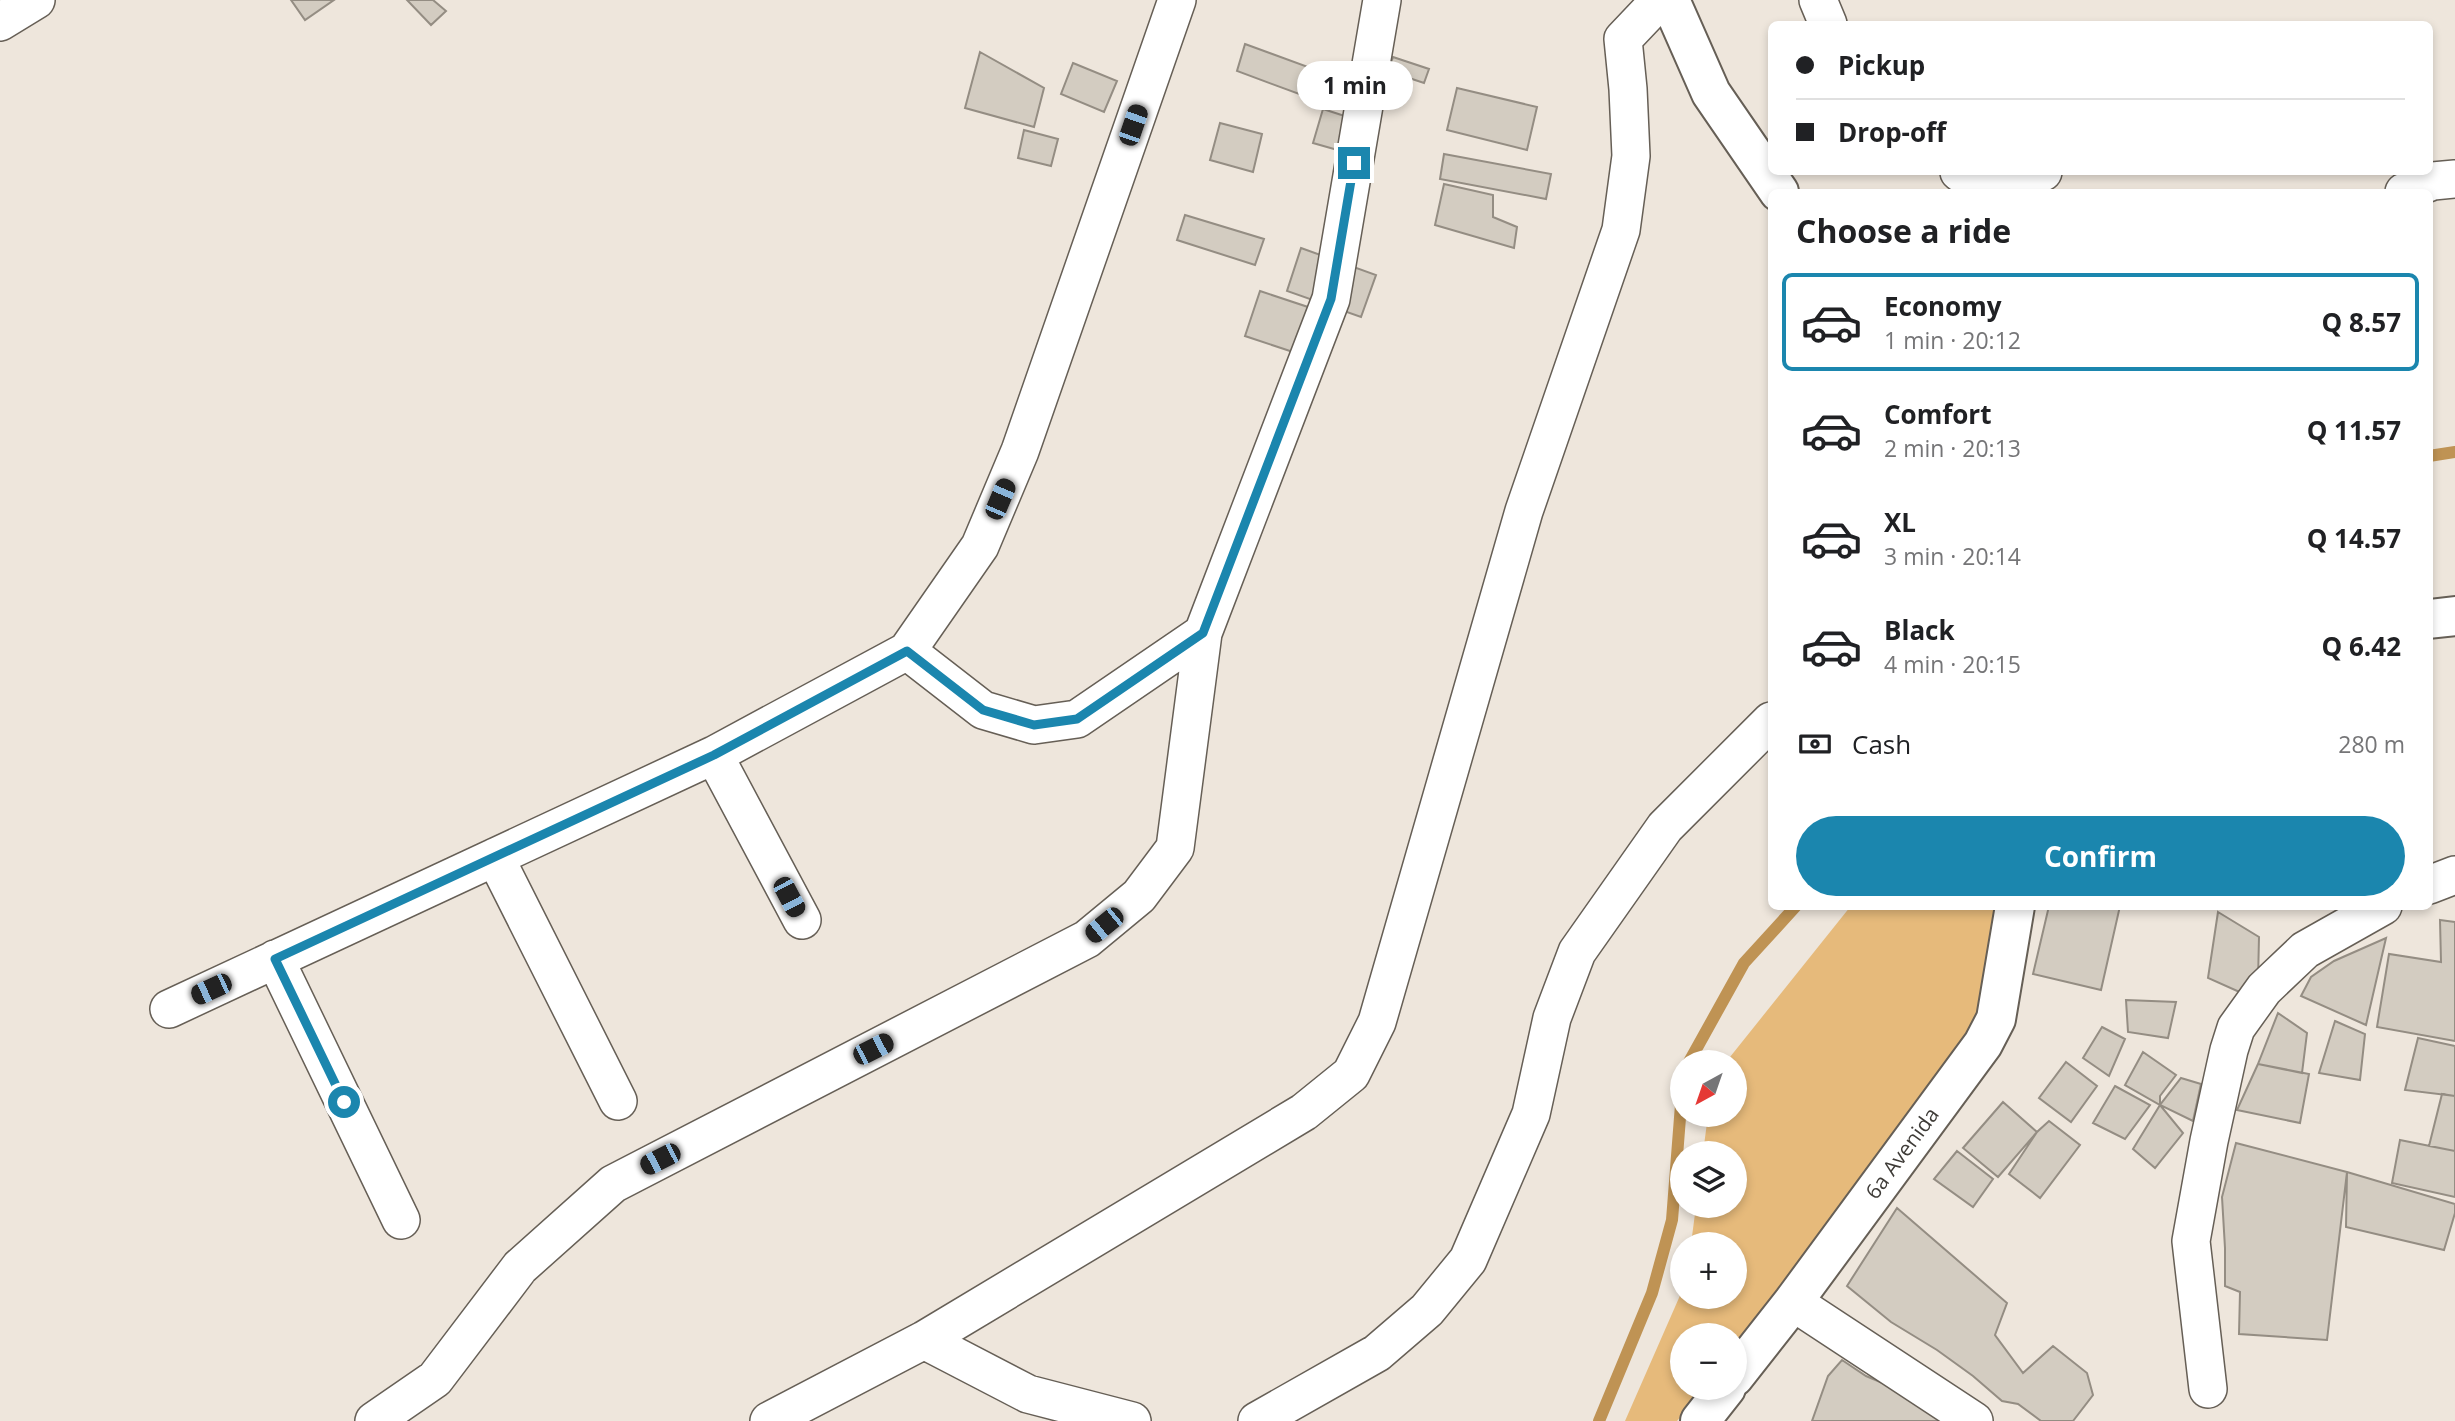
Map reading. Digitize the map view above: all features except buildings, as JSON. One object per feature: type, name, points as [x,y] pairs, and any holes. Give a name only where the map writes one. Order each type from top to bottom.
[{"type":"street","points":[[0,22],[36,0]]},
{"type":"street","points":[[169,1009],[714,755],[907,651],[980,546],[1020,451],[1177,0]]},
{"type":"street","points":[[374,1421],[435,1379],[520,1267],[613,1184],[1087,939],[1139,896],[1175,848],[1203,633],[1331,299],[1382,0]]},
{"type":"street","points":[[769,1421],[924,1340],[1304,1112],[1351,1074],[1377,1022],[1524,512],[1621,230],[1631,156],[1623,39],[1660,0]]},
{"type":"street","points":[[1670,0],[1711,93],[1777,189]]},
{"type":"street","points":[[1818,0],[1827,21]]},
{"type":"street","points":[[1963,175],[1982,189]]},
{"type":"street","points":[[2006,189],[2037,175]]},
{"type":"street","points":[[2412,189],[2433,181],[2455,179]]},
{"type":"street","points":[[2433,619],[2455,616]]},
{"type":"street","points":[[907,651],[983,710],[1034,725],[1077,719],[1203,633]]},
{"type":"street","points":[[1257,1421],[1377,1353],[1427,1310],[1468,1260],[1531,1114],[1552,1018],[1577,952],[1665,827],[1768,723]]},
{"type":"street","points":[[714,755],[802,920]]},
{"type":"street","points":[[495,857],[618,1101]]},
{"type":"street","points":[[2433,884],[2455,875]]},
{"type":"street","name":"6a Avenida","points":[[1747,1360],[1983,1044],[1996,1019],[2014,910]]},
{"type":"street","points":[[2208,1389],[2191,1241],[2212,1128],[2236,1028],[2264,989],[2305,950],[2376,910]]},
{"type":"street","points":[[275,959],[401,1220]]},
{"type":"street","points":[[1793,1302],[1974,1421]]},
{"type":"street","points":[[924,1340],[1028,1394],[1132,1421]]},
{"type":"street","points":[[1700,1421],[1717,1400]]},
{"type":"shaded area","points":[[1848,910],[2015,910],[1976,1045],[1747,1336],[1747,1323],[1670,1323],[1670,1400],[1695,1400],[1677,1421],[1625,1421],[1674,1309],[1747,1309],[1747,1232],[1693,1232],[1694,1218],[1747,1218],[1747,1141],[1705,1141],[1706,1127],[1747,1127],[1747,1050],[1736,1050]]},
{"type":"waterway","points":[[2433,455],[2455,452]]},
{"type":"waterway","points":[[1696,1050],[1744,963],[1792,910]]},
{"type":"waterway","points":[[1599,1421],[1652,1293],[1672,1220],[1679,1127]]},
{"type":"route","points":[[344,1102],[275,959],[714,755],[907,651],[983,710],[1034,725],[1077,719],[1203,633],[1331,299],[1354,163]]}]
